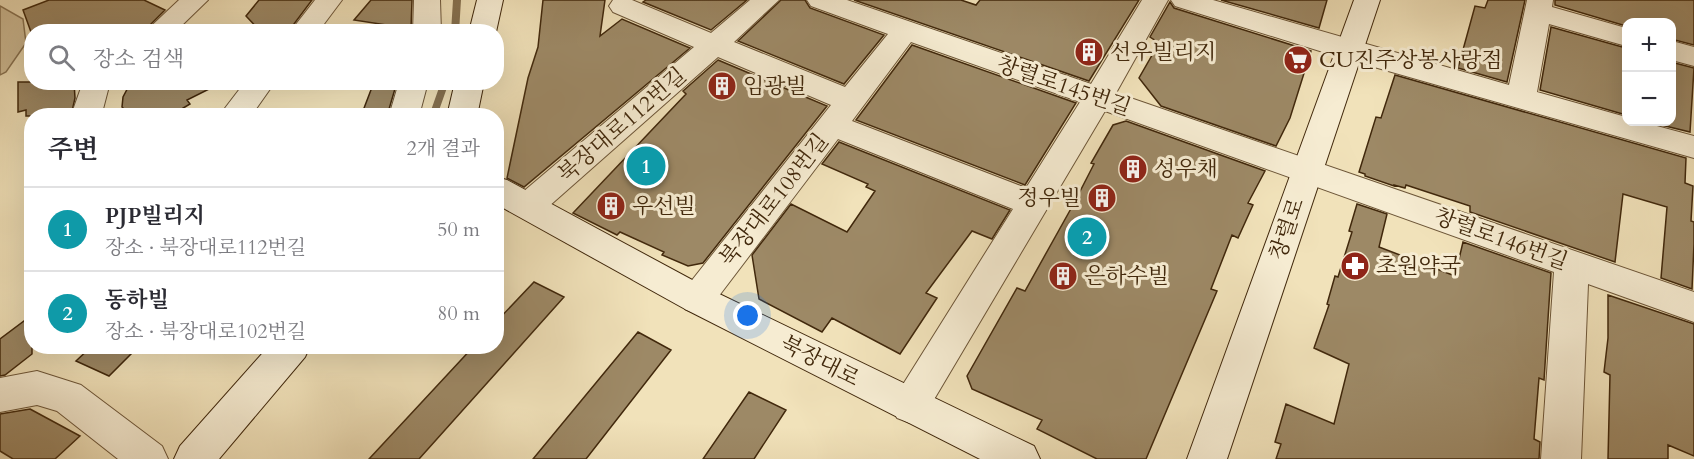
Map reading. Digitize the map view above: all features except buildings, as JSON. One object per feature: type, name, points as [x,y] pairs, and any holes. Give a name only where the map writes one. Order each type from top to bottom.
[{"type":"street","points":[[167,24],[195,0]]},
{"type":"street","points":[[309,24],[328,0]]},
{"type":"street","points":[[427,24],[428,0]]},
{"type":"street","points":[[485,24],[490,0]]},
{"type":"street","name":"북장대로112번길","points":[[528,206],[766,0]]},
{"type":"street","name":"창렬로145번길","points":[[820,0],[1307,170]]},
{"type":"street","points":[[910,406],[1098,98],[1155,0]]},
{"type":"street","points":[[1184,0],[1349,50],[1694,147]]},
{"type":"street","name":"창렬로","points":[[1208,459],[1367,0]]},
{"type":"street","name":"북장대로112번길","points":[[622,6],[715,44]]},
{"type":"street","points":[[1521,98],[1539,6],[1622,37]]},
{"type":"street","name":"북장대로108번길","points":[[697,299],[905,31]]},
{"type":"street","points":[[715,44],[850,101]]},
{"type":"street","points":[[1676,52],[1694,57]]},
{"type":"street","points":[[88,108],[94,90]]},
{"type":"street","points":[[240,108],[255,90]]},
{"type":"street","points":[[406,108],[412,90]]},
{"type":"street","points":[[464,108],[469,90]]},
{"type":"street","points":[[832,125],[1033,204]]},
{"type":"street","name":"창렬로146번길","points":[[1307,170],[1694,307]]},
{"type":"street","name":"북장대로","points":[[504,193],[697,299],[1020,459]]},
{"type":"street","points":[[1561,459],[1572,264]]},
{"type":"street","points":[[194,459],[285,354]]},
{"type":"street","points":[[0,395],[37,388],[68,397],[148,459]]},
{"type":"shaded area","points":[[0,6],[23,19],[24,46],[6,72],[0,75]]},
{"type":"waterway","points":[[456,24],[457,0]]},
{"type":"waterway","points":[[436,108],[442,90]]},
{"type":"place","name":"선우빌리지","points":[[1089,52]]},
{"type":"place","name":"CU진주상봉사랑점","points":[[1298,60]]},
{"type":"place","name":"임광빌","points":[[722,86]]},
{"type":"place","name":"PJP빌리지","points":[[646,166]]},
{"type":"place","name":"성우채","points":[[1133,169]]},
{"type":"place","name":"정우빌","points":[[1102,198]]},
{"type":"place","name":"우선빌","points":[[611,206]]},
{"type":"place","name":"동하빌","points":[[1087,237]]},
{"type":"place","name":"초원약국","points":[[1355,266]]},
{"type":"place","name":"은하수빌","points":[[1063,276]]}]
